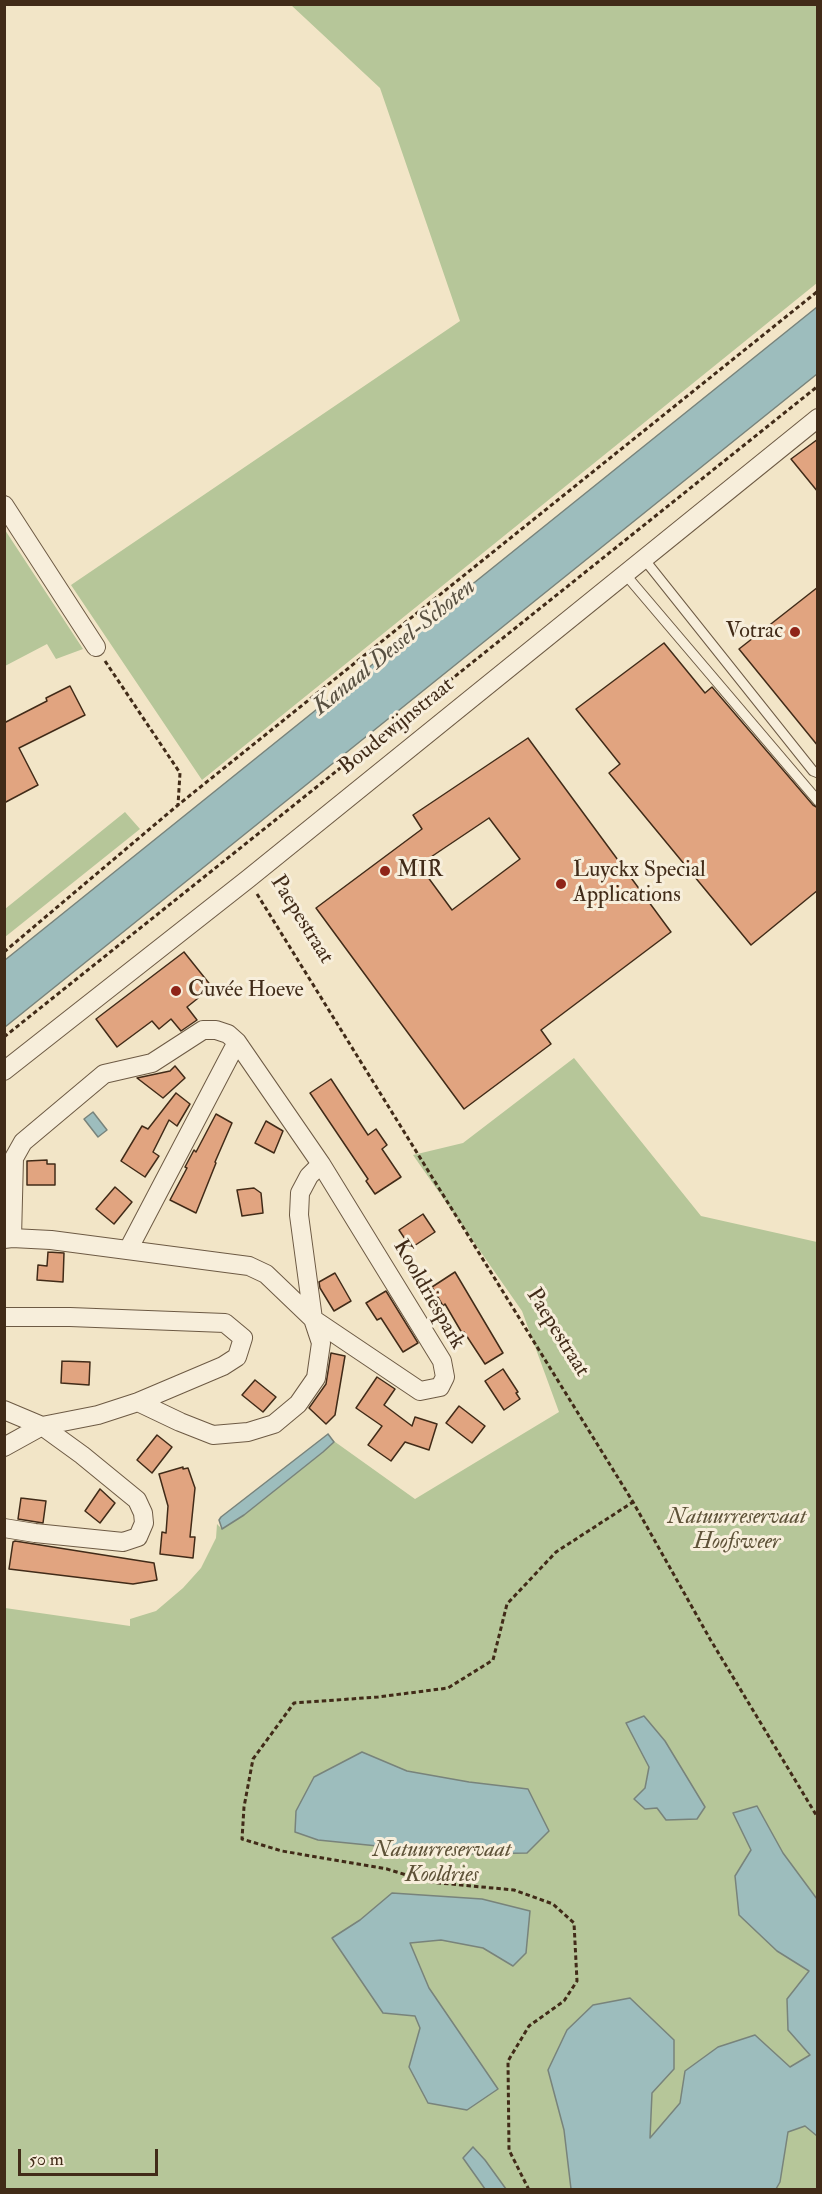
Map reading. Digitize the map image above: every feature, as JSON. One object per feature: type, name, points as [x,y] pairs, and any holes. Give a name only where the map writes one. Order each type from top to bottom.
[{"type":"street","name":"Boudewijnstraat","points":[[4,1071],[248,879],[818,418]]},
{"type":"street","points":[[4,505],[96,646]]},
{"type":"street","name":"Kooldriespark","points":[[203,1030],[216,1030],[228,1034],[237,1042],[321,1164],[442,1361],[445,1377],[440,1388],[420,1391],[313,1319],[266,1274],[249,1266],[51,1240],[8,1239],[14,1158],[23,1142],[104,1074],[152,1062],[203,1030]]},
{"type":"street","points":[[128,1250],[237,1042]]},
{"type":"street","points":[[138,1402],[213,1435],[248,1432],[274,1424],[298,1404],[316,1378],[321,1343],[313,1319],[299,1215],[300,1193],[309,1176],[321,1164]]},
{"type":"street","points":[[4,1317],[225,1323],[243,1338],[237,1357],[223,1366],[138,1402],[98,1415],[42,1426],[4,1447]]},
{"type":"street","points":[[4,1410],[42,1426],[82,1455],[137,1500],[143,1513],[144,1523],[138,1537],[123,1542],[4,1528]]},
{"type":"lane","points":[[644,559],[813,771],[818,773]]},
{"type":"lane","points":[[625,574],[818,801]]},
{"type":"path","points":[[4,952],[178,805],[818,291]]},
{"type":"path","points":[[4,1037],[818,386]]},
{"type":"path","points":[[96,646],[180,773],[178,805]]},
{"type":"path","name":"Paepestraat","points":[[248,879],[633,1502],[710,1639],[818,1818]]},
{"type":"path","points":[[529,2190],[509,2150],[508,2061],[529,2026],[564,2001],[577,1981],[573,1923],[553,1904],[514,1890],[429,1882],[387,1869],[282,1851],[242,1839],[244,1807],[253,1759],[294,1704],[448,1688],[493,1660],[507,1604],[556,1552],[633,1502]]},
{"type":"green space","points":[[291,5],[817,5],[817,283],[202,780],[71,585],[460,321],[380,88]]},
{"type":"green space","points":[[5,530],[83,649],[56,659],[47,644],[5,666]]},
{"type":"green space","points":[[125,812],[140,829],[5,937],[5,909]]},
{"type":"green space","name":"Natuurreservaat Kooldries","points":[[574,1058],[701,1216],[817,1242],[817,2189],[5,2190],[5,1608],[130,1626],[130,1619],[156,1611],[183,1588],[201,1568],[216,1538],[217,1524],[222,1529],[244,1515],[323,1452],[333,1442],[331,1439],[415,1499],[559,1412],[522,1311],[413,1155],[463,1143]]},
{"type":"water","name":"Kanaal Dessel-Schoten","points":[[817,307],[817,374],[5,1027],[5,960]]},
{"type":"water","points":[[93,1112],[107,1130],[98,1137],[84,1119]]},
{"type":"water","points":[[328,1434],[334,1442],[323,1452],[244,1515],[222,1529],[219,1520],[221,1517]]},
{"type":"water","points":[[644,1716],[665,1741],[705,1807],[697,1819],[666,1820],[657,1808],[645,1809],[634,1799],[645,1788],[649,1767],[626,1723]]},
{"type":"water","points":[[362,1752],[407,1771],[528,1789],[549,1831],[527,1853],[457,1854],[318,1840],[295,1832],[296,1811],[314,1777]]},
{"type":"water","points":[[757,1806],[783,1853],[817,1899],[817,2136],[805,2126],[788,2132],[780,2182],[776,2189],[571,2189],[564,2130],[548,2070],[567,2030],[593,2005],[630,1998],[674,2040],[674,2069],[652,2093],[650,2138],[680,2103],[685,2071],[718,2047],[755,2035],[790,2067],[810,2055],[788,2030],[787,1999],[809,1971],[777,1951],[739,1915],[735,1876],[751,1850],[733,1813]]},
{"type":"water","points":[[392,1893],[482,1899],[530,1911],[526,1953],[513,1966],[483,1948],[441,1940],[410,1943],[429,1988],[498,2089],[467,2110],[428,2103],[409,2067],[420,2028],[415,2016],[383,2013],[332,1938],[360,1920]]},
{"type":"water","points":[[473,2147],[506,2189],[485,2189],[463,2158]]},
{"type":"building","points":[[818,439],[818,492],[791,459]]},
{"type":"building","points":[[818,587],[818,746],[739,649]]},
{"type":"building","points":[[664,643],[705,693],[712,687],[818,808],[818,890],[751,945],[609,773],[620,764],[576,709]]},
{"type":"building","points":[[70,686],[85,715],[19,748],[38,785],[4,803],[4,720],[6,722],[47,701],[46,698]]},
{"type":"building","points":[[528,738],[671,932],[541,1030],[551,1044],[464,1109],[316,908],[422,829],[413,815]],"holes":[[[489,818],[520,859],[452,910],[419,865]]]},
{"type":"building","points":[[184,952],[212,987],[187,1007],[197,1020],[181,1031],[171,1019],[159,1029],[152,1021],[117,1047],[96,1019]]},
{"type":"building","points":[[175,1066],[185,1078],[163,1098],[137,1078],[170,1071]]},
{"type":"building","points":[[331,1079],[368,1135],[376,1129],[387,1145],[382,1149],[401,1177],[375,1194],[366,1181],[368,1179],[310,1093]]},
{"type":"building","points":[[176,1093],[190,1104],[177,1126],[169,1120],[153,1152],[159,1156],[145,1177],[121,1161],[142,1126],[148,1129]]},
{"type":"building","points":[[216,1114],[232,1123],[196,1213],[170,1200],[194,1150],[196,1152]]},
{"type":"building","points":[[266,1121],[283,1131],[274,1153],[255,1143]]},
{"type":"building","points":[[47,1160],[47,1164],[55,1164],[55,1185],[27,1185],[27,1161]]},
{"type":"building","points":[[115,1187],[132,1202],[114,1224],[96,1209]]},
{"type":"building","points":[[254,1188],[261,1193],[263,1213],[242,1216],[237,1190]]},
{"type":"building","points":[[423,1214],[435,1232],[411,1248],[399,1230]]},
{"type":"building","points":[[48,1252],[64,1253],[63,1282],[37,1280],[38,1265],[47,1266]]},
{"type":"building","points":[[455,1272],[503,1353],[485,1364],[432,1287]]},
{"type":"building","points":[[335,1273],[351,1301],[334,1311],[320,1288],[319,1282]]},
{"type":"building","points":[[386,1291],[418,1343],[403,1352],[381,1318],[377,1320],[366,1303]]},
{"type":"building","points":[[331,1353],[345,1356],[335,1415],[326,1424],[309,1408],[326,1384]]},
{"type":"building","points":[[62,1361],[90,1362],[89,1385],[61,1383]]},
{"type":"building","points":[[503,1369],[520,1399],[504,1410],[485,1381]]},
{"type":"building","points":[[377,1377],[395,1389],[384,1405],[412,1426],[415,1417],[437,1424],[429,1450],[405,1442],[391,1461],[368,1445],[382,1426],[356,1408]]},
{"type":"building","points":[[255,1380],[276,1397],[263,1412],[242,1395]]},
{"type":"building","points":[[459,1406],[485,1426],[472,1443],[446,1423]]},
{"type":"building","points":[[157,1435],[172,1447],[152,1473],[137,1460]]},
{"type":"building","points":[[183,1467],[183,1469],[188,1468],[195,1488],[190,1537],[195,1537],[193,1558],[160,1554],[162,1532],[166,1533],[168,1506],[159,1474]]},
{"type":"building","points":[[100,1489],[115,1503],[100,1523],[85,1511]]},
{"type":"building","points":[[21,1498],[46,1501],[43,1523],[18,1519]]},
{"type":"building","points":[[15,1541],[154,1563],[157,1580],[133,1584],[9,1569]]},
{"type":"place","name":"Votrac","points":[[795,632]]},
{"type":"place","name":"MIR","points":[[385,871]]},
{"type":"place","name":"Luyckx Special Applications","points":[[561,884]]},
{"type":"place","name":"Cuvée Hoeve","points":[[176,991]]},
{"type":"park label","name":"Natuurreservaat Hoofsweer","points":[[737,1530]]}]
